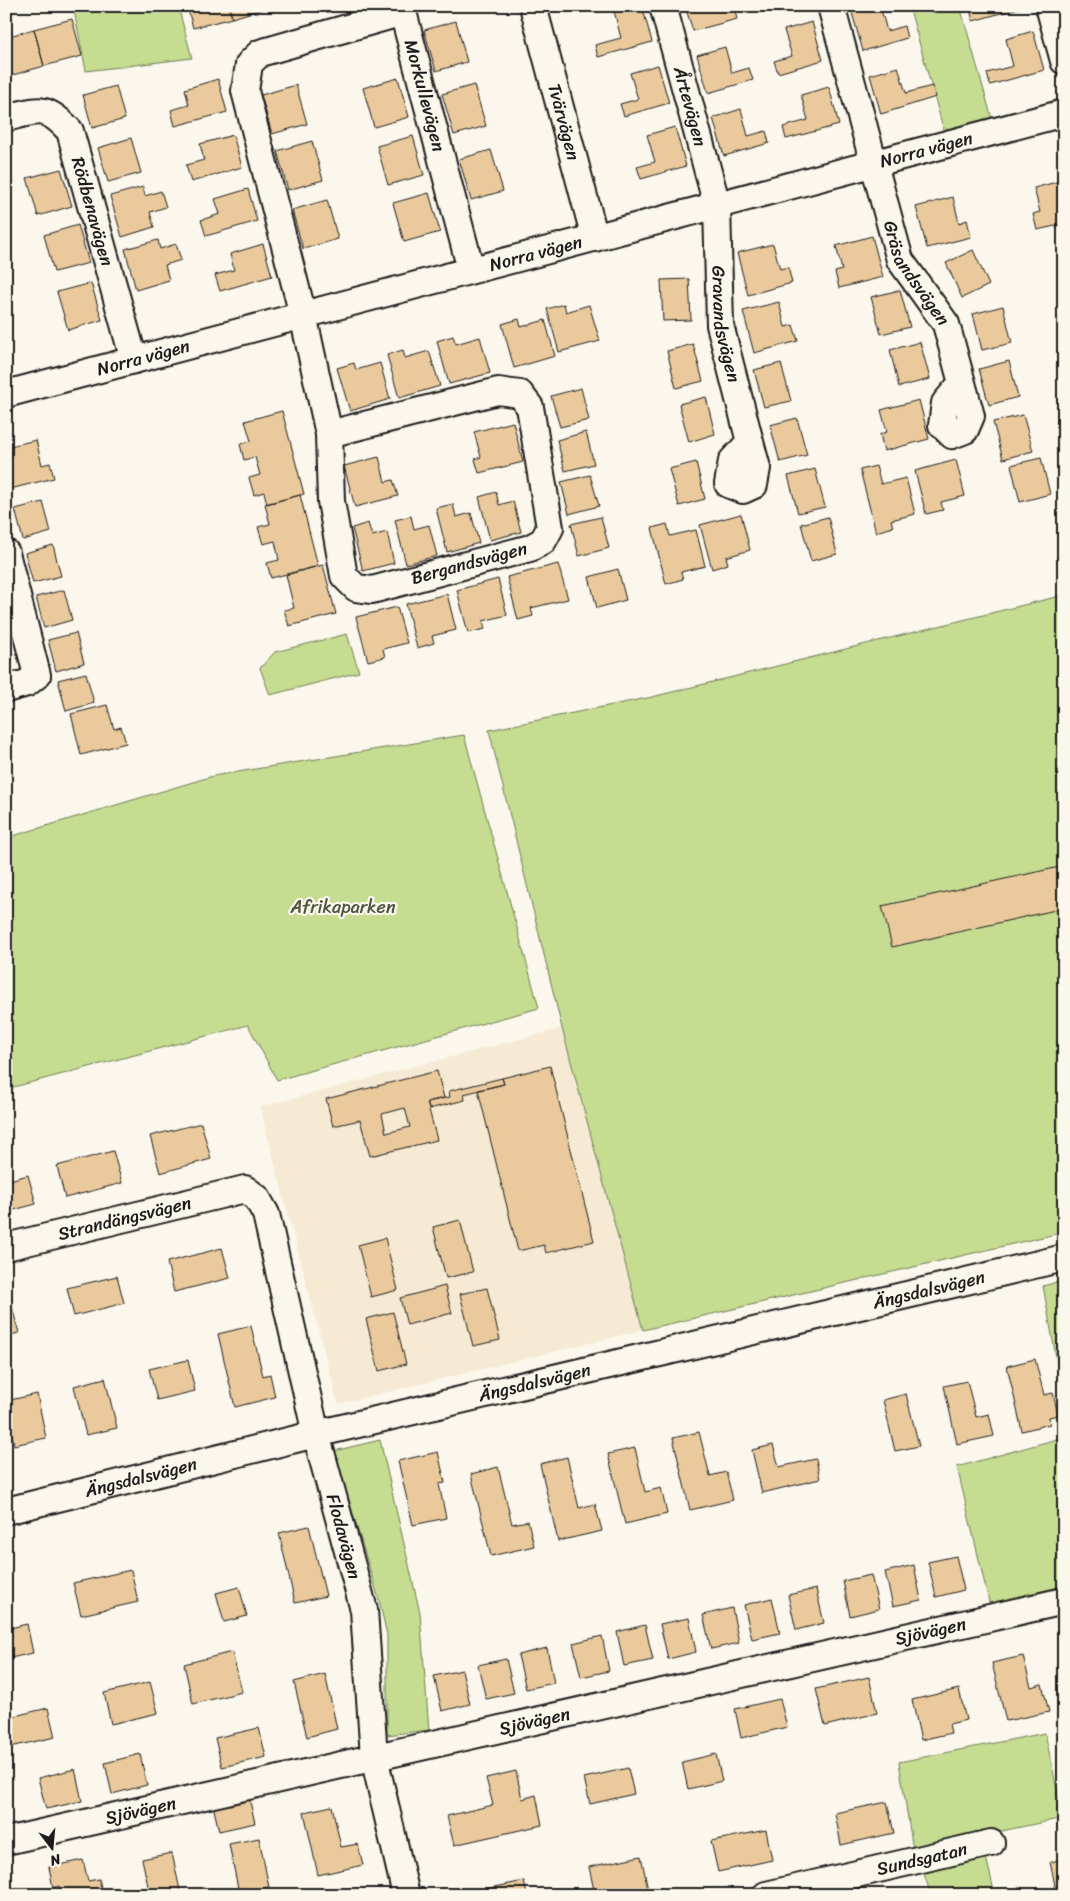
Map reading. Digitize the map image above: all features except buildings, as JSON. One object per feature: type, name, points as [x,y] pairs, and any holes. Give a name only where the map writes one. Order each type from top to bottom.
[{"type":"street","name":"Tvärvägen","points":[[533,6],[595,238]]},
{"type":"street","name":"Årtevägen","points":[[663,6],[717,205]]},
{"type":"street","points":[[831,6],[874,163]]},
{"type":"street","points":[[1049,6],[1064,61]]},
{"type":"street","name":"Morkullevägen","points":[[302,315],[245,90],[248,64],[260,53],[402,9],[471,270]]},
{"type":"street","name":"Rödbenavägen","points":[[6,118],[39,110],[56,116],[70,131],[134,360]]},
{"type":"street","name":"Norra vägen","points":[[6,394],[1064,113]]},
{"type":"street","name":"Gräsandsvägen","points":[[874,163],[900,260],[946,324],[962,383]]},
{"type":"street","name":"Gravandsvägen","points":[[717,205],[720,325],[750,442]]},
{"type":"street","name":"Bergandsvägen","points":[[302,315],[329,434],[331,501],[344,576],[356,588],[372,590],[530,548],[543,541],[550,528],[530,407],[520,394],[498,391],[329,434]]},
{"type":"street","points":[[6,553],[37,676],[27,683],[6,689]]},
{"type":"street","name":"Strandängsvägen","points":[[6,1247],[244,1189]]},
{"type":"street","name":"Flodavägen","points":[[244,1189],[257,1198],[266,1214],[316,1434],[364,1610],[374,1757],[406,1895]]},
{"type":"street","name":"Ängsdalsvägen","points":[[6,1511],[316,1434],[1064,1258]]},
{"type":"street","name":"Sjövägen","points":[[6,1841],[1064,1601]]},
{"type":"street","name":"Sundsgatan","points":[[766,1895],[991,1843]]},
{"type":"shaded area","points":[[562,1028],[643,1330],[338,1404],[260,1107]]},
{"type":"green space","points":[[73,6],[178,6],[192,58],[86,71]]},
{"type":"green space","points":[[909,6],[960,6],[992,119],[944,131]]},
{"type":"green space","points":[[1064,595],[1064,1232],[643,1330],[562,1028],[489,730],[652,697]]},
{"type":"green space","points":[[347,634],[359,672],[270,695],[260,668],[275,652]]},
{"type":"green space","name":"Afrikaparken","points":[[464,735],[539,1008],[277,1080],[248,1025],[6,1089],[6,838],[213,776]]},
{"type":"green space","points":[[1064,1280],[1064,1401],[1043,1286]]},
{"type":"green space","points":[[1064,1437],[1064,1586],[990,1606],[957,1467]]},
{"type":"green space","points":[[380,1440],[420,1613],[429,1730],[387,1735],[387,1635],[379,1600],[334,1451]]},
{"type":"green space","points":[[1045,1733],[1063,1818],[913,1850],[899,1762]]},
{"type":"green space","points":[[986,1857],[995,1895],[931,1895],[923,1871]]}]
